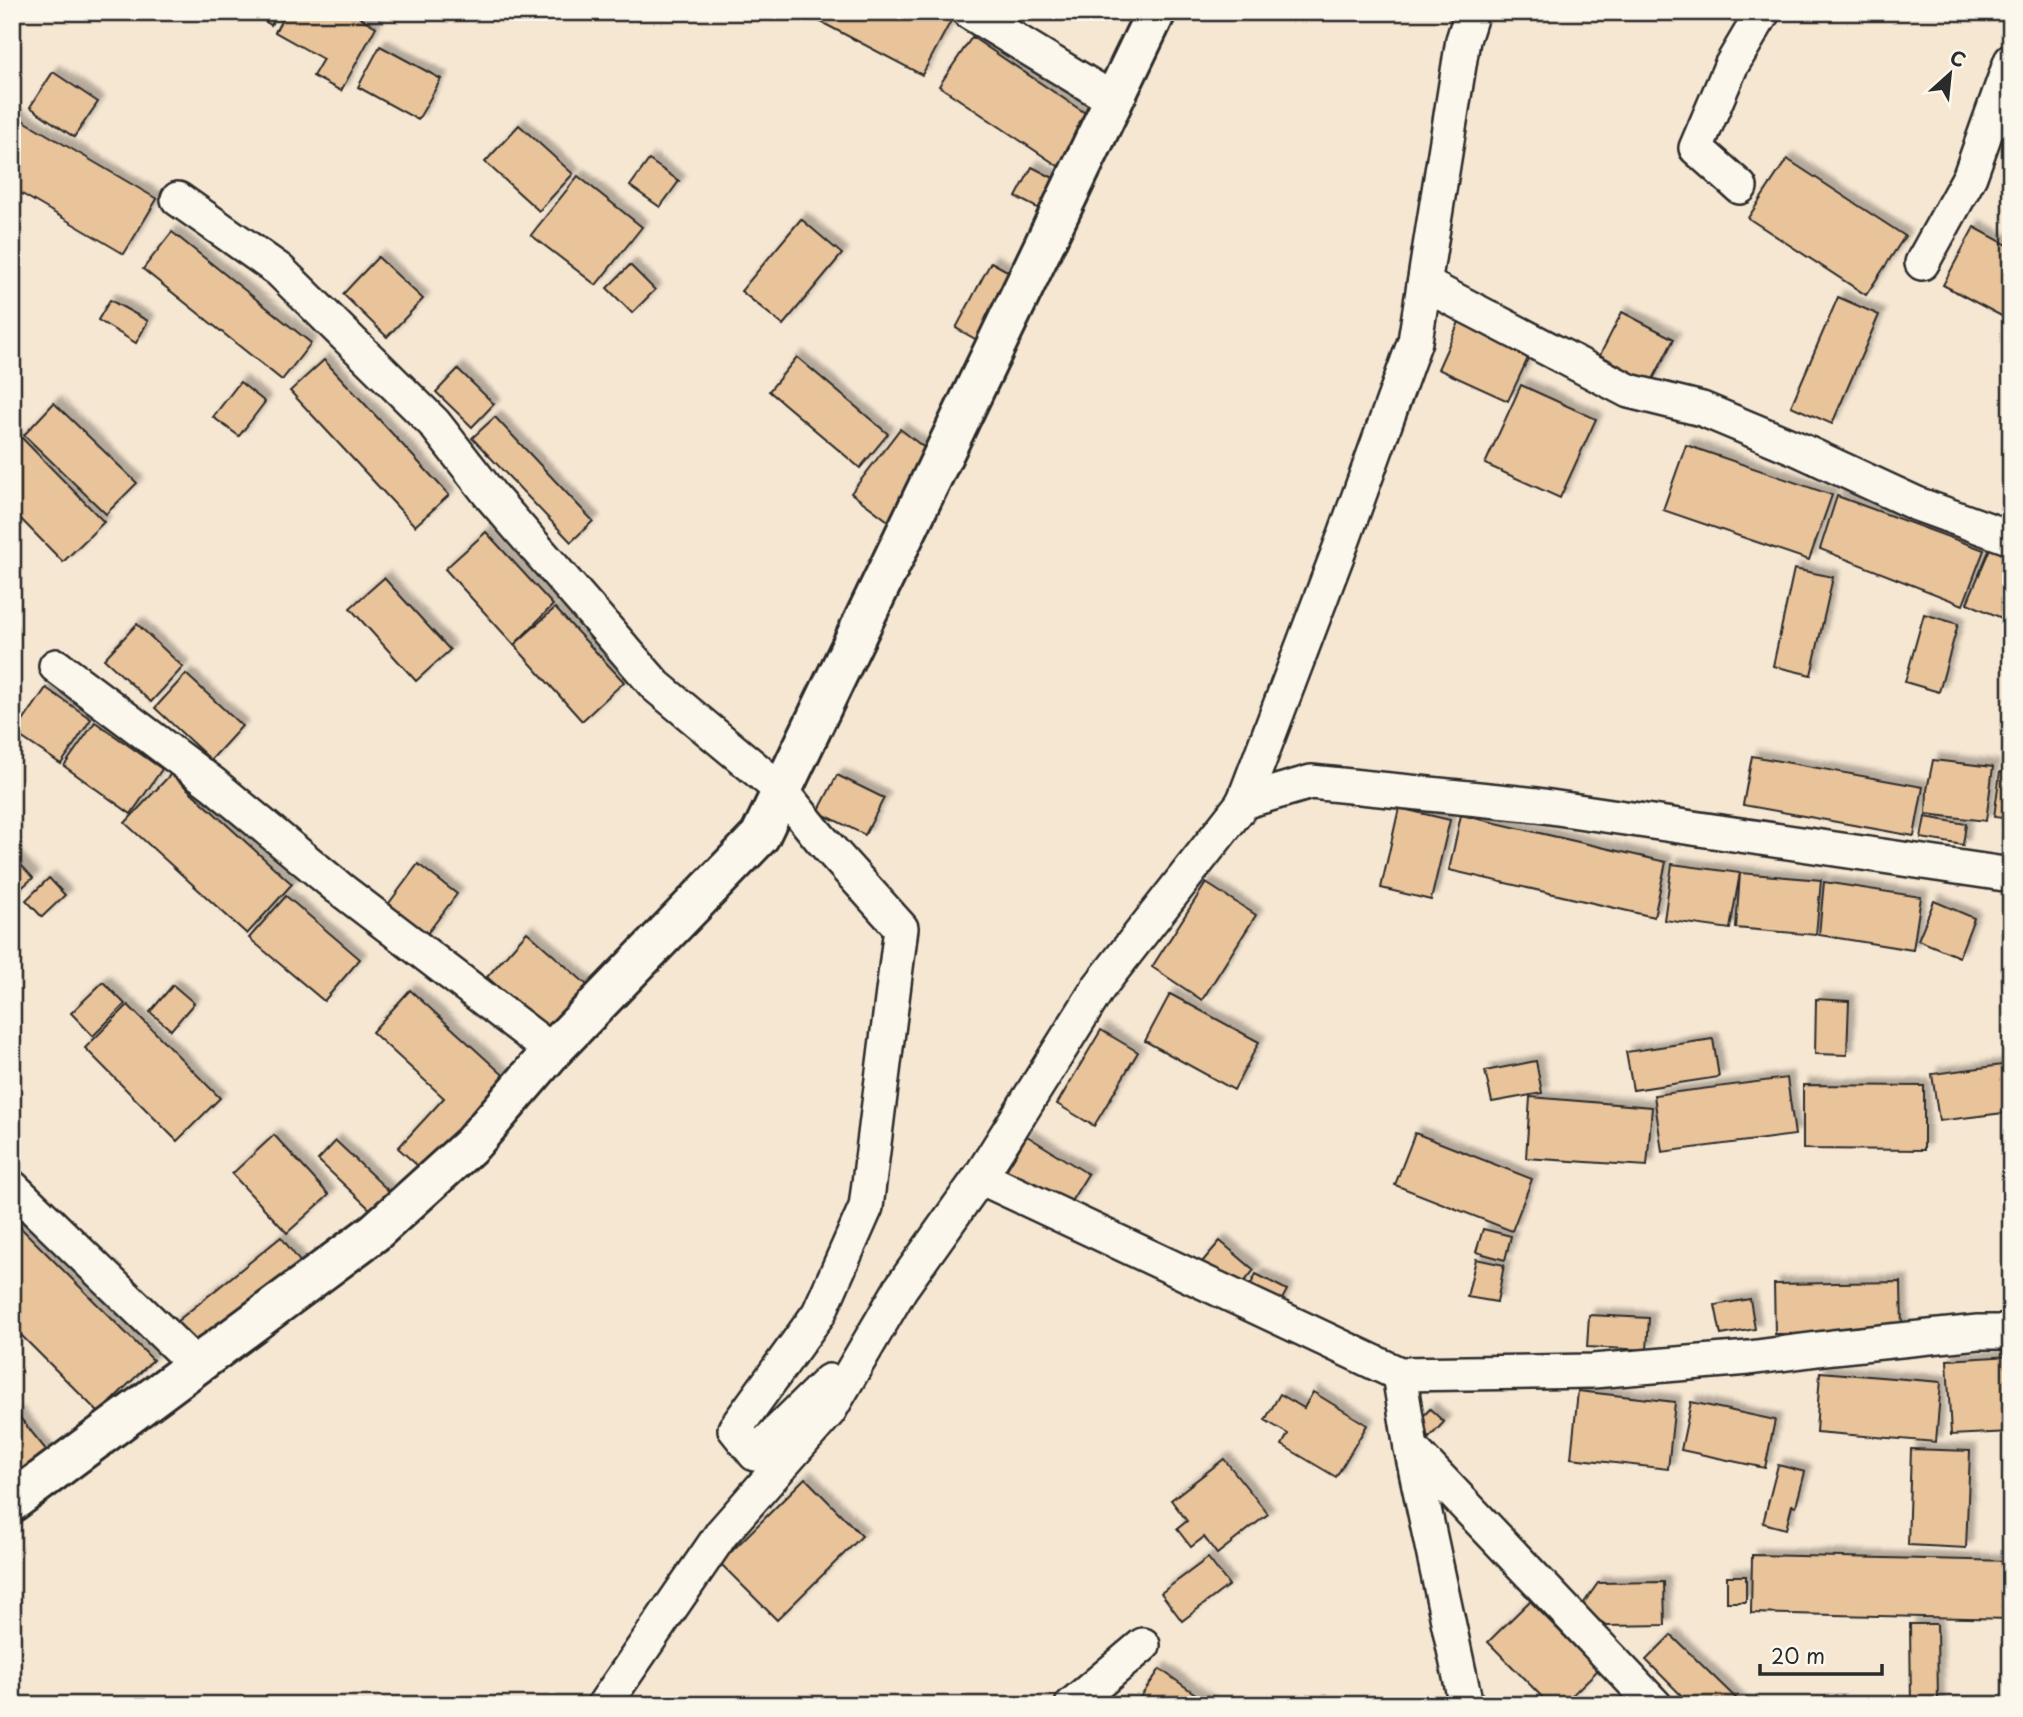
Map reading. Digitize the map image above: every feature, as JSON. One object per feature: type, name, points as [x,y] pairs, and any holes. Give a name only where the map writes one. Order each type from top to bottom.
[{"type":"street","points":[[969,12],[1114,100]]},
{"type":"street","points":[[12,1502],[375,1232],[472,1144],[552,1051],[760,836],[1156,12]]},
{"type":"street","points":[[604,1705],[722,1533],[830,1410],[901,1288],[981,1177],[1099,987],[1243,802],[1343,540],[1415,341],[1463,40],[1472,12]]},
{"type":"street","points":[[1740,187],[1696,148],[1731,66],[1762,12]]},
{"type":"street","points":[[1922,263],[1969,176],[2011,61]]},
{"type":"street","points":[[178,199],[279,270],[434,423],[491,496],[656,686],[782,791],[820,838],[901,928],[866,1207],[819,1313],[735,1429],[754,1454],[873,1337]]},
{"type":"street","points":[[1424,284],[1629,391],[1702,409],[1917,503],[2011,538]]},
{"type":"street","points":[[57,666],[214,784],[339,887],[552,1051]]},
{"type":"street","points":[[1243,802],[1311,782],[1537,805],[2011,875]]},
{"type":"street","points":[[981,1177],[1399,1374],[1593,1371],[1749,1358],[1951,1335],[2011,1332]]},
{"type":"street","points":[[12,1187],[196,1365]]},
{"type":"street","points":[[1399,1374],[1411,1448],[1466,1705]]},
{"type":"street","points":[[1411,1448],[1655,1705]]},
{"type":"street","points":[[1072,1705],[1143,1646]]},
{"type":"building","points":[[250,12],[279,12],[271,25]]},
{"type":"building","points":[[286,12],[350,12],[376,27],[341,91],[313,76],[323,59],[275,32]]},
{"type":"building","points":[[802,12],[944,12],[953,17],[922,75]]},
{"type":"building","points":[[972,37],[1100,123],[1067,172],[939,86]]},
{"type":"building","points":[[380,46],[441,79],[418,120],[358,87]]},
{"type":"building","points":[[53,72],[98,102],[74,137],[30,107]]},
{"type":"building","points":[[12,114],[157,199],[124,254],[12,188]]},
{"type":"building","points":[[519,125],[573,174],[539,211],[485,162]]},
{"type":"building","points":[[1787,159],[1905,236],[1866,295],[1748,218]]},
{"type":"building","points":[[649,160],[679,181],[660,207],[630,186]]},
{"type":"building","points":[[1032,167],[1065,184],[1049,214],[1016,197]]},
{"type":"building","points":[[578,176],[642,227],[596,285],[531,235]]},
{"type":"building","points":[[801,219],[842,254],[783,325],[741,291]]},
{"type":"building","points":[[1974,227],[2011,247],[2011,321],[1943,285]]},
{"type":"building","points":[[172,232],[311,343],[282,380],[143,269]]},
{"type":"building","points":[[378,257],[423,299],[387,337],[343,294]]},
{"type":"building","points":[[991,262],[1020,278],[984,344],[956,328]]},
{"type":"building","points":[[630,265],[655,290],[632,313],[607,288]]},
{"type":"building","points":[[1838,297],[1879,315],[1832,424],[1791,406]]},
{"type":"building","points":[[110,300],[148,321],[136,343],[98,320]]},
{"type":"building","points":[[1622,312],[1674,339],[1651,383],[1600,355]]},
{"type":"building","points":[[1459,322],[1530,354],[1508,401],[1438,369]]},
{"type":"building","points":[[797,357],[888,434],[860,468],[769,391]]},
{"type":"building","points":[[324,360],[449,495],[415,526],[290,391]]},
{"type":"building","points":[[458,369],[494,404],[472,427],[436,392]]},
{"type":"building","points":[[240,382],[265,402],[239,436],[213,417]]},
{"type":"building","points":[[1521,385],[1596,419],[1560,498],[1485,464]]},
{"type":"building","points":[[54,403],[137,483],[106,514],[24,435]]},
{"type":"building","points":[[495,417],[593,521],[571,542],[472,438]]},
{"type":"building","points":[[900,429],[940,460],[891,523],[851,493]]},
{"type":"building","points":[[21,437],[104,522],[63,562],[12,510],[12,446]]},
{"type":"building","points":[[1686,445],[1832,495],[1809,560],[1663,510]]},
{"type":"building","points":[[1837,496],[1984,550],[1963,605],[1820,549]]},
{"type":"building","points":[[486,532],[553,605],[514,645],[445,569]]},
{"type":"building","points":[[1991,546],[2011,554],[2011,622],[1967,603]]},
{"type":"building","points":[[1794,569],[1833,577],[1811,675],[1773,666]]},
{"type":"building","points":[[384,578],[450,650],[416,681],[350,608]]},
{"type":"building","points":[[555,608],[624,682],[582,721],[514,645]]},
{"type":"building","points":[[1924,614],[1958,624],[1939,692],[1905,682]]},
{"type":"building","points":[[137,624],[183,667],[151,702],[104,659]]},
{"type":"building","points":[[186,674],[242,726],[211,760],[155,708]]},
{"type":"building","points":[[46,688],[91,719],[61,764],[15,733]]},
{"type":"building","points":[[95,722],[162,769],[131,814],[64,766]]},
{"type":"building","points":[[1752,756],[1923,787],[1914,836],[1743,805]]},
{"type":"building","points":[[1933,760],[1993,767],[1986,821],[1926,814]]},
{"type":"building","points":[[2000,772],[2011,773],[2011,819],[1994,817]]},
{"type":"building","points":[[171,774],[292,884],[247,934],[125,823]]},
{"type":"building","points":[[837,775],[884,798],[865,835],[818,812]]},
{"type":"building","points":[[1399,808],[1450,820],[1431,900],[1381,888]]},
{"type":"building","points":[[1461,815],[1666,862],[1654,917],[1449,870]]},
{"type":"building","points":[[1925,817],[1966,824],[1963,845],[1921,838]]},
{"type":"building","points":[[12,855],[33,878],[12,896]]},
{"type":"building","points":[[418,864],[457,894],[423,939],[384,910]]},
{"type":"building","points":[[1672,864],[1740,873],[1730,929],[1664,920]]},
{"type":"building","points":[[1740,873],[1821,880],[1816,935],[1736,928]]},
{"type":"building","points":[[49,878],[65,895],[42,917],[26,900]]},
{"type":"building","points":[[1824,882],[1921,897],[1913,950],[1819,935]]},
{"type":"building","points":[[1206,883],[1256,915],[1202,1000],[1152,967]]},
{"type":"building","points":[[286,896],[360,959],[324,1001],[249,938]]},
{"type":"building","points":[[1934,901],[1974,918],[1959,957],[1918,940]]},
{"type":"building","points":[[527,932],[594,991],[554,1037],[487,977]]},
{"type":"building","points":[[103,982],[125,1004],[93,1036],[71,1013]]},
{"type":"building","points":[[173,985],[194,1003],[171,1030],[150,1012]]},
{"type":"building","points":[[410,990],[512,1083],[428,1175],[398,1148],[444,1098],[372,1032]]},
{"type":"building","points":[[1170,994],[1259,1042],[1234,1090],[1145,1041]]},
{"type":"building","points":[[1816,999],[1849,1001],[1847,1055],[1815,1054]]},
{"type":"building","points":[[128,1005],[220,1098],[177,1141],[85,1048]]},
{"type":"building","points":[[1101,1030],[1138,1052],[1094,1126],[1057,1104]]},
{"type":"building","points":[[1713,1039],[1719,1077],[1633,1090],[1626,1052]]},
{"type":"building","points":[[1536,1061],[1542,1093],[1492,1102],[1485,1071]]},
{"type":"building","points":[[2011,1064],[2011,1112],[1939,1121],[1932,1074]]},
{"type":"building","points":[[1787,1078],[1795,1135],[1662,1152],[1654,1095]]},
{"type":"building","points":[[1803,1085],[1924,1086],[1924,1150],[1803,1149]]},
{"type":"building","points":[[1530,1097],[1652,1107],[1647,1166],[1526,1158]]},
{"type":"building","points":[[1415,1133],[1532,1179],[1512,1231],[1395,1185]]},
{"type":"building","points":[[274,1135],[329,1195],[287,1233],[232,1174]]},
{"type":"building","points":[[1027,1136],[1088,1174],[1065,1211],[1004,1174]]},
{"type":"building","points":[[336,1141],[392,1194],[374,1213],[318,1160]]},
{"type":"building","points":[[12,1219],[153,1360],[99,1413],[12,1326]]},
{"type":"building","points":[[1483,1229],[1511,1236],[1505,1260],[1476,1252]]},
{"type":"building","points":[[281,1237],[307,1271],[196,1360],[170,1327]]},
{"type":"building","points":[[1220,1241],[1254,1270],[1237,1291],[1202,1262]]},
{"type":"building","points":[[1476,1259],[1504,1265],[1497,1302],[1467,1297]]},
{"type":"building","points":[[1256,1274],[1287,1290],[1276,1311],[1245,1296]]},
{"type":"building","points":[[1901,1282],[1902,1333],[1775,1334],[1774,1284]]},
{"type":"building","points":[[1750,1299],[1755,1329],[1721,1335],[1715,1305]]},
{"type":"building","points":[[1589,1315],[1649,1318],[1647,1350],[1587,1347]]},
{"type":"building","points":[[2011,1356],[2011,1432],[1951,1435],[1947,1360]]},
{"type":"building","points":[[1820,1372],[1941,1382],[1936,1442],[1816,1432]]},
{"type":"building","points":[[1578,1391],[1675,1402],[1668,1469],[1571,1458]]},
{"type":"building","points":[[1313,1392],[1367,1425],[1336,1477],[1282,1445],[1288,1434],[1265,1420],[1280,1394],[1304,1408]]},
{"type":"building","points":[[1691,1402],[1775,1420],[1765,1468],[1681,1450]]},
{"type":"building","points":[[1430,1409],[1444,1422],[1429,1438],[1415,1425]]},
{"type":"building","points":[[17,1414],[56,1462],[12,1498],[12,1418]]},
{"type":"building","points":[[1911,1449],[1970,1451],[1966,1548],[1908,1545]]},
{"type":"building","points":[[1224,1459],[1268,1514],[1217,1554],[1204,1537],[1191,1547],[1177,1529],[1187,1521],[1171,1500]]},
{"type":"building","points":[[1778,1465],[1805,1472],[1796,1506],[1792,1505],[1786,1529],[1763,1523]]},
{"type":"building","points":[[805,1478],[862,1536],[777,1620],[720,1563]]},
{"type":"building","points":[[1752,1555],[2011,1561],[2011,1619],[1751,1613]]},
{"type":"building","points":[[1208,1558],[1229,1585],[1182,1621],[1161,1593]]},
{"type":"building","points":[[1727,1576],[1746,1576],[1746,1602],[1727,1602]]},
{"type":"building","points":[[1664,1582],[1665,1625],[1607,1626],[1581,1607],[1598,1583]]},
{"type":"building","points":[[1530,1601],[1598,1670],[1562,1705],[1550,1705],[1488,1642]]},
{"type":"building","points":[[1910,1624],[1937,1624],[1938,1705],[1911,1705]]},
{"type":"building","points":[[1671,1635],[1743,1705],[1691,1705],[1646,1660]]},
{"type":"building","points":[[1160,1669],[1211,1705],[1135,1705]]}]
